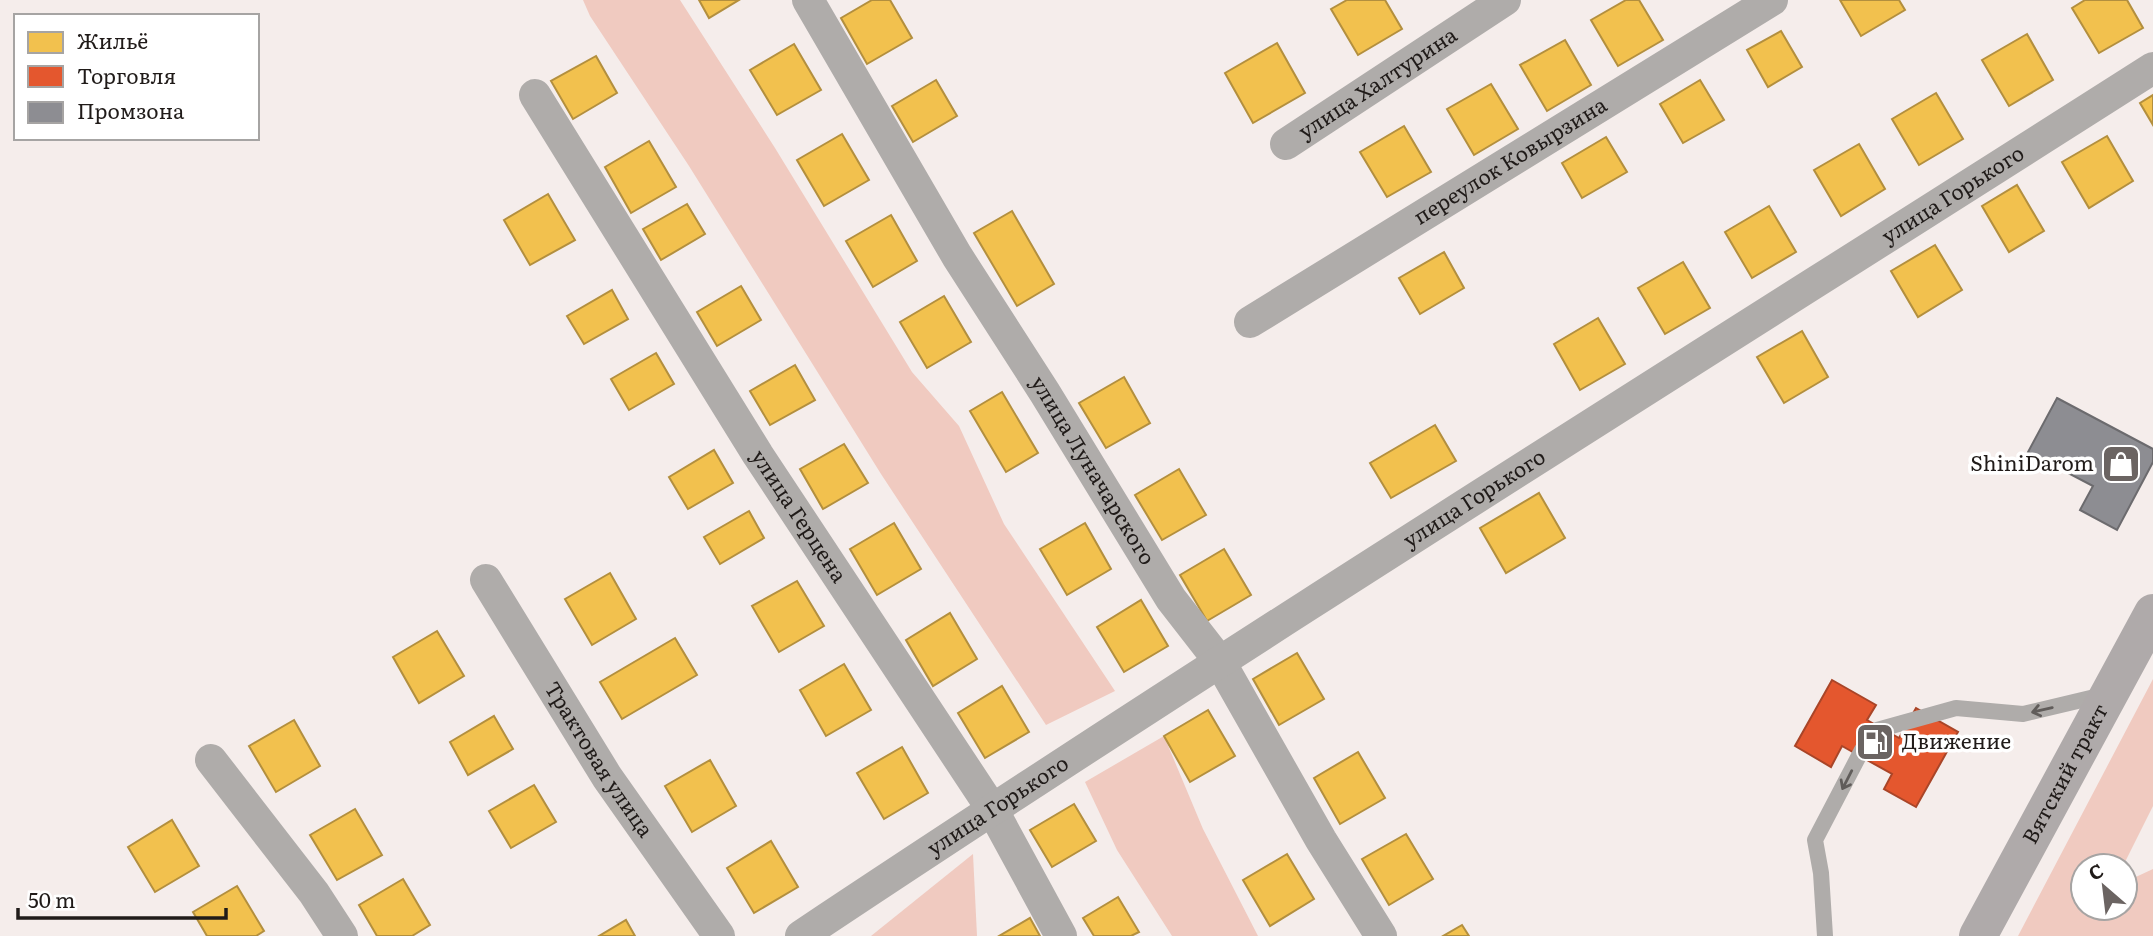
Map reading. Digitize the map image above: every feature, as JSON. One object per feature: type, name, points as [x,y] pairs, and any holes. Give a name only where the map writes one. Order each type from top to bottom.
[{"type":"main road","name":"Вятский тракт","points":[[1978,936],[2152,617]]},
{"type":"street","name":"улица Луначарского","points":[[808,0],[957,256],[1045,393],[1171,599],[1220,662],[1321,840],[1381,936]]},
{"type":"street","name":"улица Халтурина","points":[[1286,144],[1505,0]]},
{"type":"street","name":"переулок Ковырзина","points":[[1250,322],[1772,0]]},
{"type":"street","name":"улица Горького","points":[[801,936],[1220,662],[2153,68]]},
{"type":"street","name":"улица Герцена","points":[[535,95],[758,455],[992,809],[1061,936]]},
{"type":"street","name":"Трактовая улица","points":[[486,580],[607,777],[719,936]]},
{"type":"street","points":[[211,760],[314,893],[342,936]]},
{"type":"lane","points":[[1825,936],[1821,873],[1815,841],[1862,750],[1877,730],[1956,708],[2023,714],[2109,694]]},
{"type":"shaded area","points":[[583,0],[680,0],[775,148],[912,372],[959,426],[1004,524],[1115,691],[1046,725],[881,474],[689,166],[590,16]]},
{"type":"shaded area","points":[[2153,679],[2153,806],[2130,852],[2069,852],[2069,922],[2139,922],[2139,876],[2153,869],[2153,936],[2018,936]]},
{"type":"shaded area","points":[[1164,736],[1203,829],[1258,936],[1172,936],[1117,850],[1085,782]]},
{"type":"shaded area","points":[[973,854],[977,936],[871,936]]},
{"type":"building: Жильё","points":[[699,0],[739,0],[709,18]]},
{"type":"building: Жильё","points":[[872,0],[890,0],[912,38],[867,64],[841,18]]},
{"type":"building: Жильё","points":[[1347,0],[1385,0],[1402,29],[1358,55],[1331,9]]},
{"type":"building: Жильё","points":[[1626,0],[1639,0],[1663,40],[1618,66],[1591,20]]},
{"type":"building: Жильё","points":[[1840,0],[1899,0],[1905,10],[1861,36]]},
{"type":"building: Жильё","points":[[2085,0],[2127,0],[2143,28],[2099,53],[2072,8]]},
{"type":"building: Жильё","points":[[1781,31],[1802,67],[1768,87],[1747,50]]},
{"type":"building: Жильё","points":[[2027,34],[2053,80],[2009,106],[1982,60]]},
{"type":"building: Жильё","points":[[1565,40],[1591,85],[1547,111],[1520,65]]},
{"type":"building: Жильё","points":[[1277,43],[1305,93],[1253,123],[1225,73]]},
{"type":"building: Жильё","points":[[794,44],[821,90],[777,115],[750,70]]},
{"type":"building: Жильё","points":[[596,56],[617,93],[573,119],[551,81]]},
{"type":"building: Жильё","points":[[936,80],[957,116],[913,142],[892,106]]},
{"type":"building: Жильё","points":[[1700,80],[1724,120],[1683,143],[1660,104]]},
{"type":"building: Жильё","points":[[1491,84],[1518,129],[1474,155],[1447,109]]},
{"type":"building: Жильё","points":[[1936,93],[1963,139],[1919,165],[1892,119]]},
{"type":"building: Жильё","points":[[2153,95],[2153,125],[2140,103]]},
{"type":"building: Жильё","points":[[1404,126],[1431,172],[1387,197],[1360,152]]},
{"type":"building: Жильё","points":[[842,134],[869,180],[824,206],[797,160]]},
{"type":"building: Жильё","points":[[2107,136],[2133,181],[2089,208],[2062,162]]},
{"type":"building: Жильё","points":[[1606,137],[1627,172],[1582,198],[1562,163]]},
{"type":"building: Жильё","points":[[649,141],[676,187],[631,213],[605,167]]},
{"type":"building: Жильё","points":[[1859,144],[1885,189],[1841,216],[1814,170]]},
{"type":"building: Жильё","points":[[2017,185],[2044,231],[2009,252],[1982,206]]},
{"type":"building: Жильё","points":[[548,194],[575,240],[530,265],[504,220]]},
{"type":"building: Жильё","points":[[687,204],[705,234],[661,260],[643,229]]},
{"type":"building: Жильё","points":[[1769,206],[1796,252],[1752,278],[1725,232]]},
{"type":"building: Жильё","points":[[1012,211],[1054,284],[1017,306],[974,233]]},
{"type":"building: Жильё","points":[[891,215],[917,261],[873,287],[846,241]]},
{"type":"building: Жильё","points":[[1935,245],[1962,290],[1918,317],[1891,271]]},
{"type":"building: Жильё","points":[[1444,252],[1464,288],[1420,314],[1399,278]]},
{"type":"building: Жильё","points":[[1683,262],[1710,308],[1665,334],[1638,288]]},
{"type":"building: Жильё","points":[[741,286],[761,320],[717,346],[697,312]]},
{"type":"building: Жильё","points":[[612,290],[628,319],[584,344],[567,316]]},
{"type":"building: Жильё","points":[[944,296],[971,342],[927,368],[900,322]]},
{"type":"building: Жильё","points":[[1598,318],[1625,364],[1580,390],[1554,344]]},
{"type":"building: Жильё","points":[[1802,331],[1828,377],[1784,403],[1757,357]]},
{"type":"building: Жильё","points":[[656,353],[674,384],[629,410],[611,379]]},
{"type":"building: Жильё","points":[[795,365],[815,400],[770,425],[750,391]]},
{"type":"building: Жильё","points":[[1124,377],[1150,423],[1106,448],[1079,403]]},
{"type":"building: Жильё","points":[[1002,392],[1038,453],[1006,472],[970,411]]},
{"type":"building: Жильё","points":[[1435,425],[1456,461],[1391,498],[1370,463]]},
{"type":"building: Жильё","points":[[844,444],[868,483],[823,509],[800,469]]},
{"type":"building: Жильё","points":[[714,450],[733,483],[688,509],[669,477]]},
{"type":"building: Жильё","points":[[1179,469],[1206,515],[1162,540],[1135,495]]},
{"type":"building: Жильё","points":[[1539,493],[1565,538],[1506,573],[1480,528]]},
{"type":"building: Жильё","points":[[749,511],[764,538],[720,564],[704,537]]},
{"type":"building: Жильё","points":[[894,523],[921,569],[877,595],[850,549]]},
{"type":"building: Жильё","points":[[1085,523],[1111,569],[1067,595],[1040,549]]},
{"type":"building: Жильё","points":[[1224,549],[1251,595],[1207,621],[1180,575]]},
{"type":"building: Жильё","points":[[610,573],[636,619],[592,645],[565,599]]},
{"type":"building: Жильё","points":[[797,581],[824,626],[779,652],[752,606]]},
{"type":"building: Жильё","points":[[1141,600],[1168,646],[1124,672],[1097,627]]},
{"type":"building: Жильё","points":[[950,613],[977,659],[933,686],[906,640]]},
{"type":"building: Жильё","points":[[437,631],[464,676],[419,703],[393,657]]},
{"type":"building: Жильё","points":[[675,638],[697,675],[622,719],[600,682]]},
{"type":"building: Жильё","points":[[1297,653],[1324,699],[1279,725],[1253,679]]},
{"type":"building: Жильё","points":[[844,664],[871,710],[826,736],[800,690]]},
{"type":"building: Жильё","points":[[1002,686],[1029,732],[985,758],[958,713]]},
{"type":"building: Жильё","points":[[1208,710],[1235,756],[1190,782],[1164,736]]},
{"type":"building: Жильё","points":[[494,716],[513,749],[468,775],[450,742]]},
{"type":"building: Жильё","points":[[294,720],[320,766],[276,792],[249,746]]},
{"type":"building: Жильё","points":[[902,747],[928,793],[884,819],[857,773]]},
{"type":"building: Жильё","points":[[1358,752],[1385,798],[1340,824],[1314,778]]},
{"type":"building: Жильё","points":[[710,760],[736,806],[692,832],[665,786]]},
{"type":"building: Жильё","points":[[534,785],[556,822],[511,848],[489,811]]},
{"type":"building: Жильё","points":[[1074,804],[1096,841],[1052,867],[1030,830]]},
{"type":"building: Жильё","points":[[355,809],[382,855],[337,880],[310,835]]},
{"type":"building: Жильё","points":[[172,820],[199,866],[155,892],[128,847]]},
{"type":"building: Жильё","points":[[1406,834],[1433,879],[1389,905],[1362,859]]},
{"type":"building: Жильё","points":[[771,841],[798,887],[754,913],[727,868]]},
{"type":"building: Жильё","points":[[1287,854],[1314,899],[1270,926],[1243,880]]},
{"type":"building: Жильё","points":[[403,879],[430,925],[412,936],[377,936],[359,905]]},
{"type":"building: Жильё","points":[[237,886],[264,931],[256,936],[207,936],[193,912]]},
{"type":"building: Жильё","points":[[1118,897],[1139,932],[1131,936],[1094,936],[1083,918]]},
{"type":"building: Жильё","points":[[1030,918],[1040,936],[999,936]]},
{"type":"building: Жильё","points":[[626,920],[635,936],[599,936]]},
{"type":"building: Жильё","points":[[1462,925],[1469,936],[1443,936]]},
{"type":"building: Торговля","name":"Движение","points":[[1832,680],[1876,705],[1867,720],[1899,738],[1916,708],[1958,732],[1916,807],[1884,789],[1892,774],[1842,746],[1831,767],[1795,746]]},
{"type":"building: Промзона","points":[[2057,398],[2153,449],[2153,462],[2117,530],[2080,510],[2093,486],[2028,452]]},
{"type":"place","name":"ShiniDarom","points":[[2121,464]]},
{"type":"place","name":"Движение","points":[[1875,742]]}]
